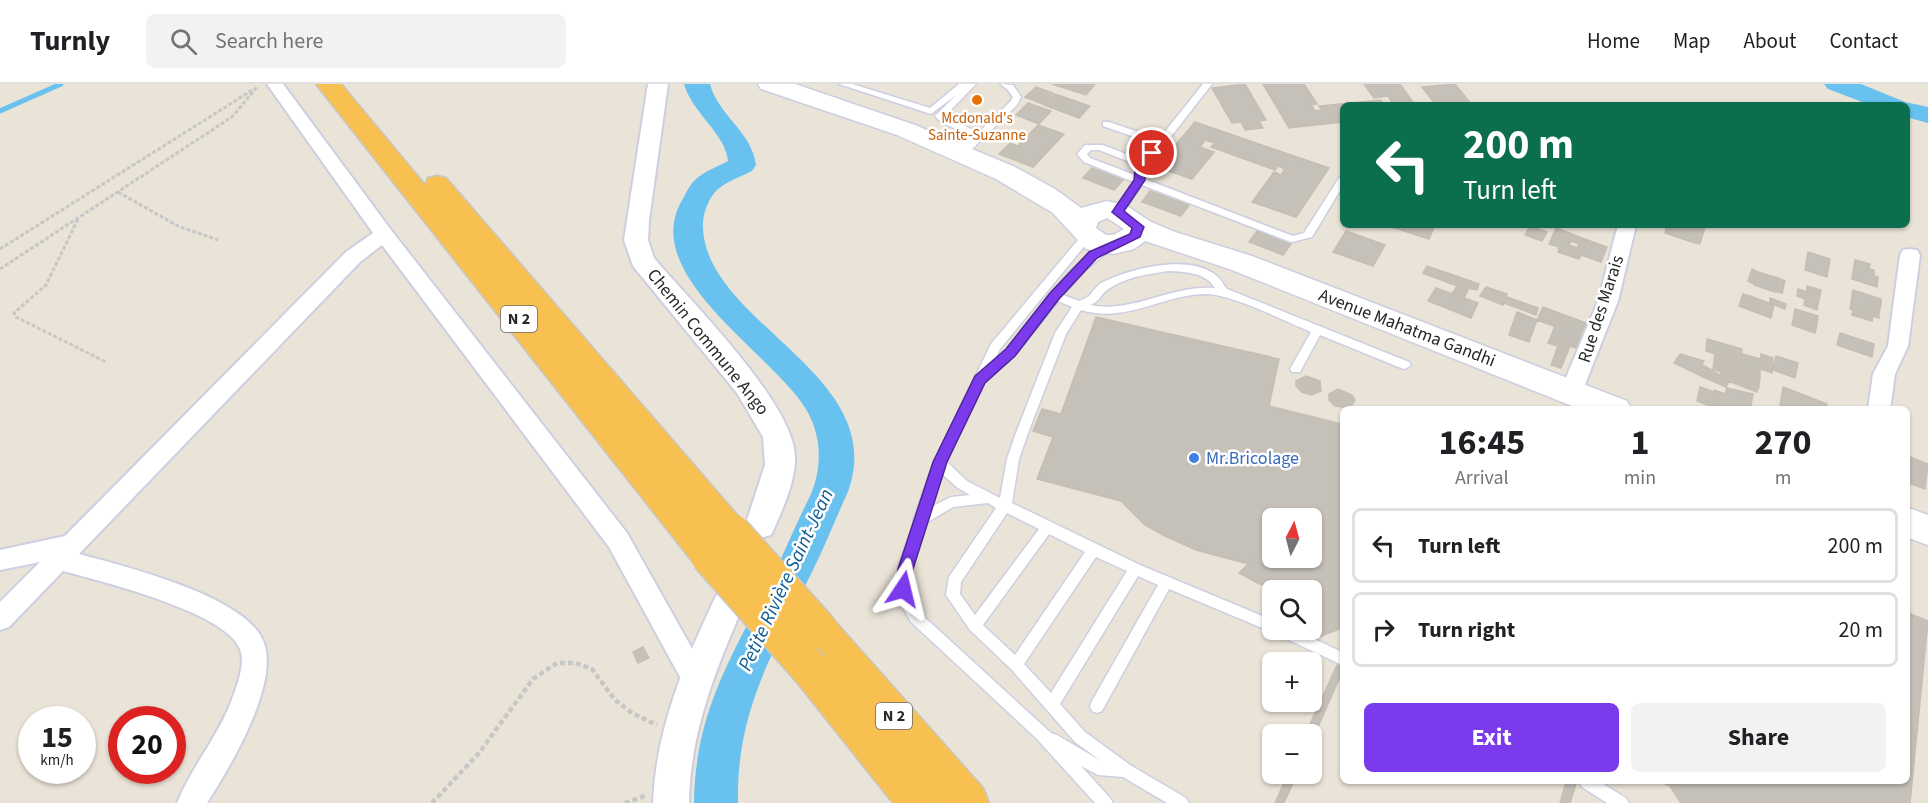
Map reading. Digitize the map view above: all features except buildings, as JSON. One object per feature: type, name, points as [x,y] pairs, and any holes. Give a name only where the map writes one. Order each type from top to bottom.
[{"type":"highway","name":"N 2","points":[[328,84],[819,630],[968,803]]},
{"type":"highway","name":"N 2","points":[[352,84],[734,538],[810,669],[919,803]]},
{"type":"main road","points":[[780,85],[958,152],[1037,190],[1063,207],[1109,229]]},
{"type":"main road","name":"Avenue Mahatma Gandhi","points":[[1109,229],[1242,263],[1606,406]]},
{"type":"main road","points":[[1910,523],[1928,530]]},
{"type":"street","name":"Chemin Commune Ango","points":[[658,84],[637,220],[636,240],[642,260],[754,395],[772,422],[782,454],[734,538]]},
{"type":"street","points":[[266,86],[384,234],[618,540],[695,679]]},
{"type":"street","name":"Rue des Marais","points":[[1571,392],[1608,301],[1626,228]]},
{"type":"street","points":[[0,619],[353,257],[384,234]]},
{"type":"street","points":[[1880,406],[1884,374],[1898,346],[1910,255]]},
{"type":"street","points":[[0,560],[64,552],[158,586],[238,627],[252,644],[254,669],[234,728],[219,761],[191,803]]},
{"type":"street","points":[[671,803],[670,779],[695,679],[728,604]]},
{"type":"lane","points":[[843,84],[931,111],[964,84]]},
{"type":"lane","points":[[958,152],[970,137],[970,132],[945,121],[940,116],[972,84]]},
{"type":"lane","points":[[958,152],[1014,103],[1017,97],[1015,92],[1004,84]]},
{"type":"lane","points":[[980,380],[1010,352],[1054,296],[1093,255],[1140,180],[1140,170],[1144,164],[1208,84]]},
{"type":"lane","points":[[1106,124],[1161,143]]},
{"type":"lane","points":[[1144,164],[1100,147],[1088,147],[1082,154],[1087,160],[1292,239],[1308,235],[1340,183]]},
{"type":"lane","points":[[1105,803],[1041,733],[916,618],[907,604],[903,589],[905,569],[940,462],[995,347],[1109,229]]},
{"type":"lane","points":[[1178,802],[1125,770],[1080,737],[1016,665],[975,626],[953,595],[954,581],[1005,506],[1013,459],[1022,433],[1061,333],[1079,305],[1094,300],[1099,290],[1113,282],[1153,270],[1180,266],[1214,278],[1222,292]]},
{"type":"lane","points":[[1054,296],[1095,310],[1134,306],[1192,290],[1222,292],[1405,365]]},
{"type":"lane","points":[[1296,369],[1318,329]]},
{"type":"lane","points":[[940,462],[959,484],[1046,529],[1262,622]]},
{"type":"lane","points":[[919,521],[951,502],[987,499]]},
{"type":"lane","points":[[975,626],[1046,529]]},
{"type":"lane","points":[[1016,665],[1094,550]]},
{"type":"lane","points":[[1052,704],[1135,569]]},
{"type":"lane","points":[[1097,706],[1167,581]]},
{"type":"lane","points":[[1302,640],[1340,658]]},
{"type":"lane","points":[[1041,733],[1098,768],[1125,770]]},
{"type":"lane","points":[[1590,784],[1621,803]]},
{"type":"lane","points":[[1093,791],[1113,803]]},
{"type":"path","points":[[262,84],[266,86]]},
{"type":"path","points":[[0,269],[232,117],[266,86]]},
{"type":"path","points":[[0,249],[266,86]]},
{"type":"path","points":[[118,192],[178,226],[218,240]]},
{"type":"path","points":[[78,218],[46,285],[14,313],[16,317],[106,362]]},
{"type":"path","points":[[432,803],[481,750],[525,690],[555,663],[573,662],[594,669],[609,694],[629,712],[680,736]]},
{"type":"waterway","points":[[0,111],[61,84]]},
{"type":"waterway","name":"Petite Rivière Saint-Jean","points":[[697,84],[706,105],[737,145],[742,165],[716,178],[703,188],[688,216],[689,245],[703,274],[725,303],[804,382],[821,405],[831,431],[837,457],[833,486],[796,567],[753,652],[728,710],[720,740],[716,771],[716,803]]},
{"type":"waterway","points":[[1837,84],[1886,102]]},
{"type":"waterway","points":[[1910,110],[1928,115]]},
{"type":"place","name":"Mcdonald's Sainte-Suzanne","points":[[977,100]]},
{"type":"place","name":"Mr.Bricolage","points":[[1194,458]]},
{"type":"route","points":[[903,589],[905,569],[940,462],[980,380],[1010,352],[1054,296],[1093,255],[1111,245],[1125,243],[1134,237],[1139,227],[1118,212],[1140,180],[1140,170],[1152,153]]}]
